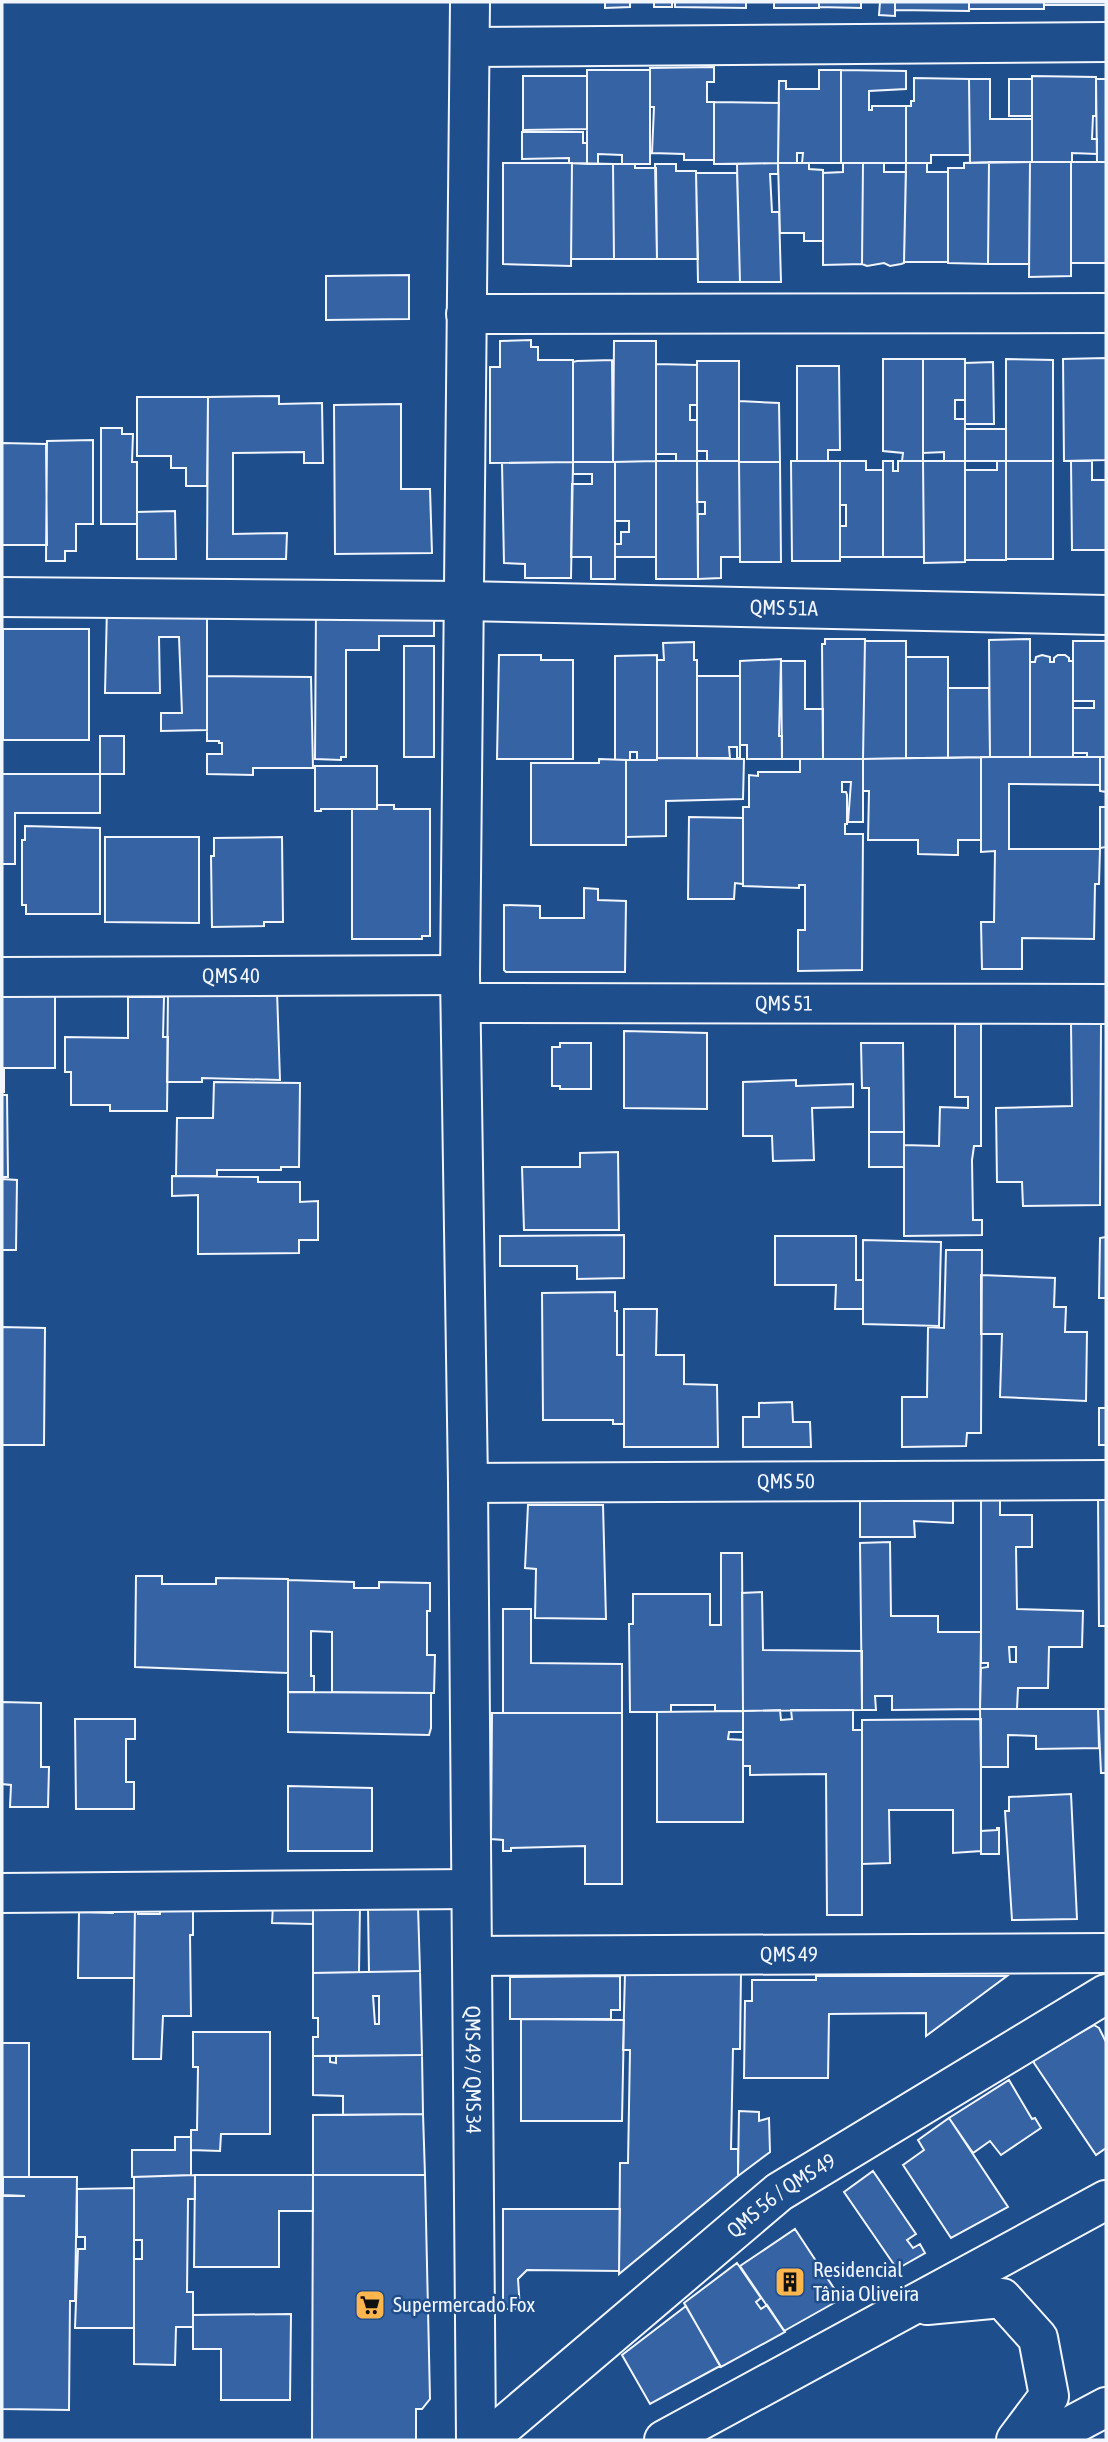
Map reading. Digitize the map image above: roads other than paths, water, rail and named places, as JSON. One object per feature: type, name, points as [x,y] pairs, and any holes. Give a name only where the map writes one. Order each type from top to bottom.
[{"type":"street","name":"QMS 49 / QMS 34","points":[[470,2],[461,989],[476,2440]]},
{"type":"street","points":[[471,47],[1106,42]]},
{"type":"street","points":[[466,314],[1106,313]]},
{"type":"street","name":"QMS 51A","points":[[2,597],[463,601],[1106,615]]},
{"type":"street","name":"QMS 40","points":[[2,976],[461,989]]},
{"type":"street","name":"QMS 51","points":[[461,989],[1106,1004]]},
{"type":"street","name":"QMS 50","points":[[468,1483],[1106,1480]]},
{"type":"street","points":[[2,1893],[471,1889]]},
{"type":"street","name":"QMS 49","points":[[472,1956],[1106,1952]]},
{"type":"street","name":"QMS 56 / QMS 49","points":[[487,2440],[779,2192],[1106,1994]]},
{"type":"street","points":[[664,2440],[1106,2200]]},
{"type":"street","points":[[910,2307],[1002,2298],[1038,2338],[1049,2396],[1016,2440]]},
{"type":"street","points":[[1044,2440],[1106,2407]]},
{"type":"place","name":"Residencial Tânia Oliveira","points":[[790,2282]]},
{"type":"place","name":"Supermercado Fox","points":[[370,2305]]}]
